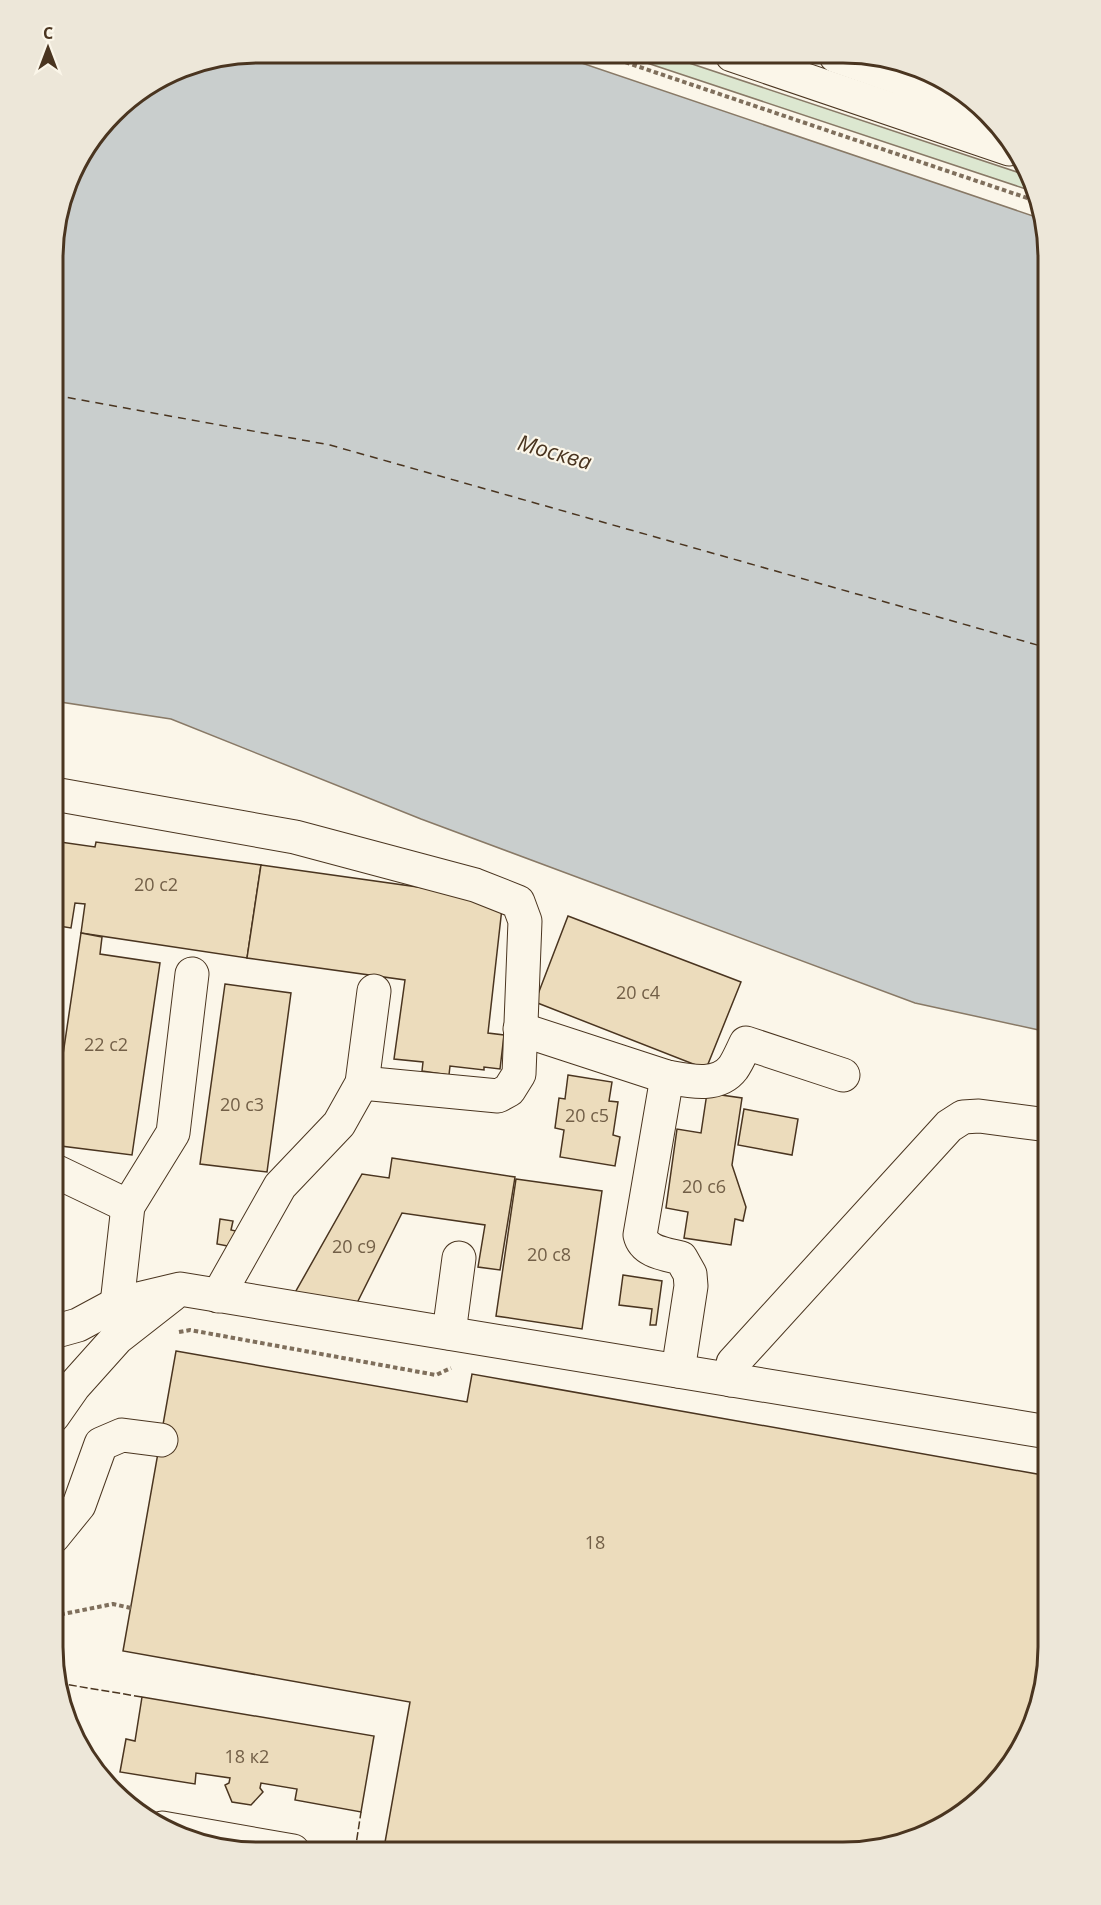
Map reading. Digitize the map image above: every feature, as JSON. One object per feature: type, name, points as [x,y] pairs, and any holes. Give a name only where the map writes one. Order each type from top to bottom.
[{"type":"main road","points":[[755,63],[993,136]]},
{"type":"main road","points":[[856,63],[951,96]]},
{"type":"main road","points":[[63,796],[295,837],[475,885],[518,902],[525,921],[519,1074],[509,1090],[498,1096],[362,1083]]},
{"type":"main road","points":[[117,1304],[128,1206],[174,1133],[192,974]]},
{"type":"main road","points":[[218,1296],[280,1186],[339,1124],[362,1083],[374,991]]},
{"type":"main road","points":[[520,1029],[667,1077],[703,1082],[720,1079],[733,1068],[746,1043],[843,1075]]},
{"type":"main road","points":[[667,1077],[640,1235],[642,1243],[648,1249],[681,1258],[690,1274],[678,1371]]},
{"type":"main road","points":[[732,1380],[733,1363],[949,1126],[963,1117],[979,1116],[1038,1124]]},
{"type":"main road","points":[[63,1175],[128,1206]]},
{"type":"main road","points":[[448,1333],[459,1258]]},
{"type":"main road","points":[[63,1402],[117,1338],[180,1289]]},
{"type":"main road","points":[[63,1329],[78,1325],[117,1304],[180,1289],[1038,1430]]},
{"type":"main road","points":[[63,1525],[80,1505],[100,1444],[122,1435],[161,1440]]},
{"type":"path","points":[[628,63],[1029,199]]},
{"type":"path","points":[[172,1333],[190,1330],[436,1374],[458,1366]]},
{"type":"path","points":[[63,1614],[113,1604],[131,1608]]},
{"type":"green space","points":[[647,63],[689,63],[1018,172],[1025,189]]},
{"type":"water","name":"Москва","points":[[258,63],[582,63],[1033,216],[1038,258],[1038,1030],[915,1003],[421,819],[171,719],[63,702],[63,258],[67,220],[73,195],[96,150],[111,129],[129,111],[160,89],[195,73],[220,67]]},
{"type":"building","points":[[63,842],[95,847],[96,842],[261,865],[247,958],[81,933],[85,904],[75,903],[71,928],[63,927]]},
{"type":"building","points":[[261,865],[503,899],[488,1033],[504,1035],[500,1069],[484,1067],[484,1070],[450,1066],[449,1075],[422,1071],[423,1062],[394,1059],[405,980],[247,958]]},
{"type":"building","points":[[568,916],[741,982],[706,1069],[535,1002]]},
{"type":"building","points":[[81,933],[102,937],[100,954],[160,963],[132,1155],[63,1146],[63,1054]]},
{"type":"building","points":[[225,984],[291,993],[267,1172],[200,1164]]},
{"type":"building","points":[[568,1075],[612,1082],[609,1101],[618,1102],[613,1135],[620,1137],[615,1166],[560,1157],[564,1130],[555,1128],[559,1098],[565,1099]]},
{"type":"building","points":[[707,1093],[742,1098],[732,1165],[746,1207],[743,1221],[735,1219],[731,1245],[684,1238],[688,1212],[666,1208],[677,1129],[701,1133]]},
{"type":"building","points":[[744,1109],[798,1119],[792,1155],[738,1145]]},
{"type":"building","points":[[392,1158],[515,1177],[500,1270],[478,1267],[485,1225],[402,1213],[355,1307],[292,1298],[362,1174],[389,1178]]},
{"type":"building","points":[[516,1179],[602,1191],[582,1329],[496,1316]]},
{"type":"building","points":[[220,1219],[233,1221],[231,1230],[236,1231],[233,1247],[217,1244]]},
{"type":"building","points":[[623,1275],[662,1281],[656,1325],[650,1325],[652,1309],[619,1305]]},
{"type":"building","points":[[176,1351],[467,1402],[472,1374],[1038,1474],[1038,1660],[1028,1710],[1018,1733],[998,1766],[972,1794],[951,1809],[906,1832],[868,1840],[843,1842],[385,1842],[410,1702],[123,1651]]},
{"type":"building","points":[[142,1697],[374,1736],[361,1812],[295,1800],[297,1789],[261,1783],[260,1788],[263,1792],[251,1805],[232,1802],[225,1785],[229,1783],[230,1778],[196,1773],[195,1784],[120,1772],[126,1739],[135,1741]]},
{"type":"ferry route","points":[[63,397],[330,445],[1038,645]]},
{"type":"fence","points":[[67,1684],[142,1697]]},
{"type":"fence","points":[[356,1842],[361,1812]]}]
